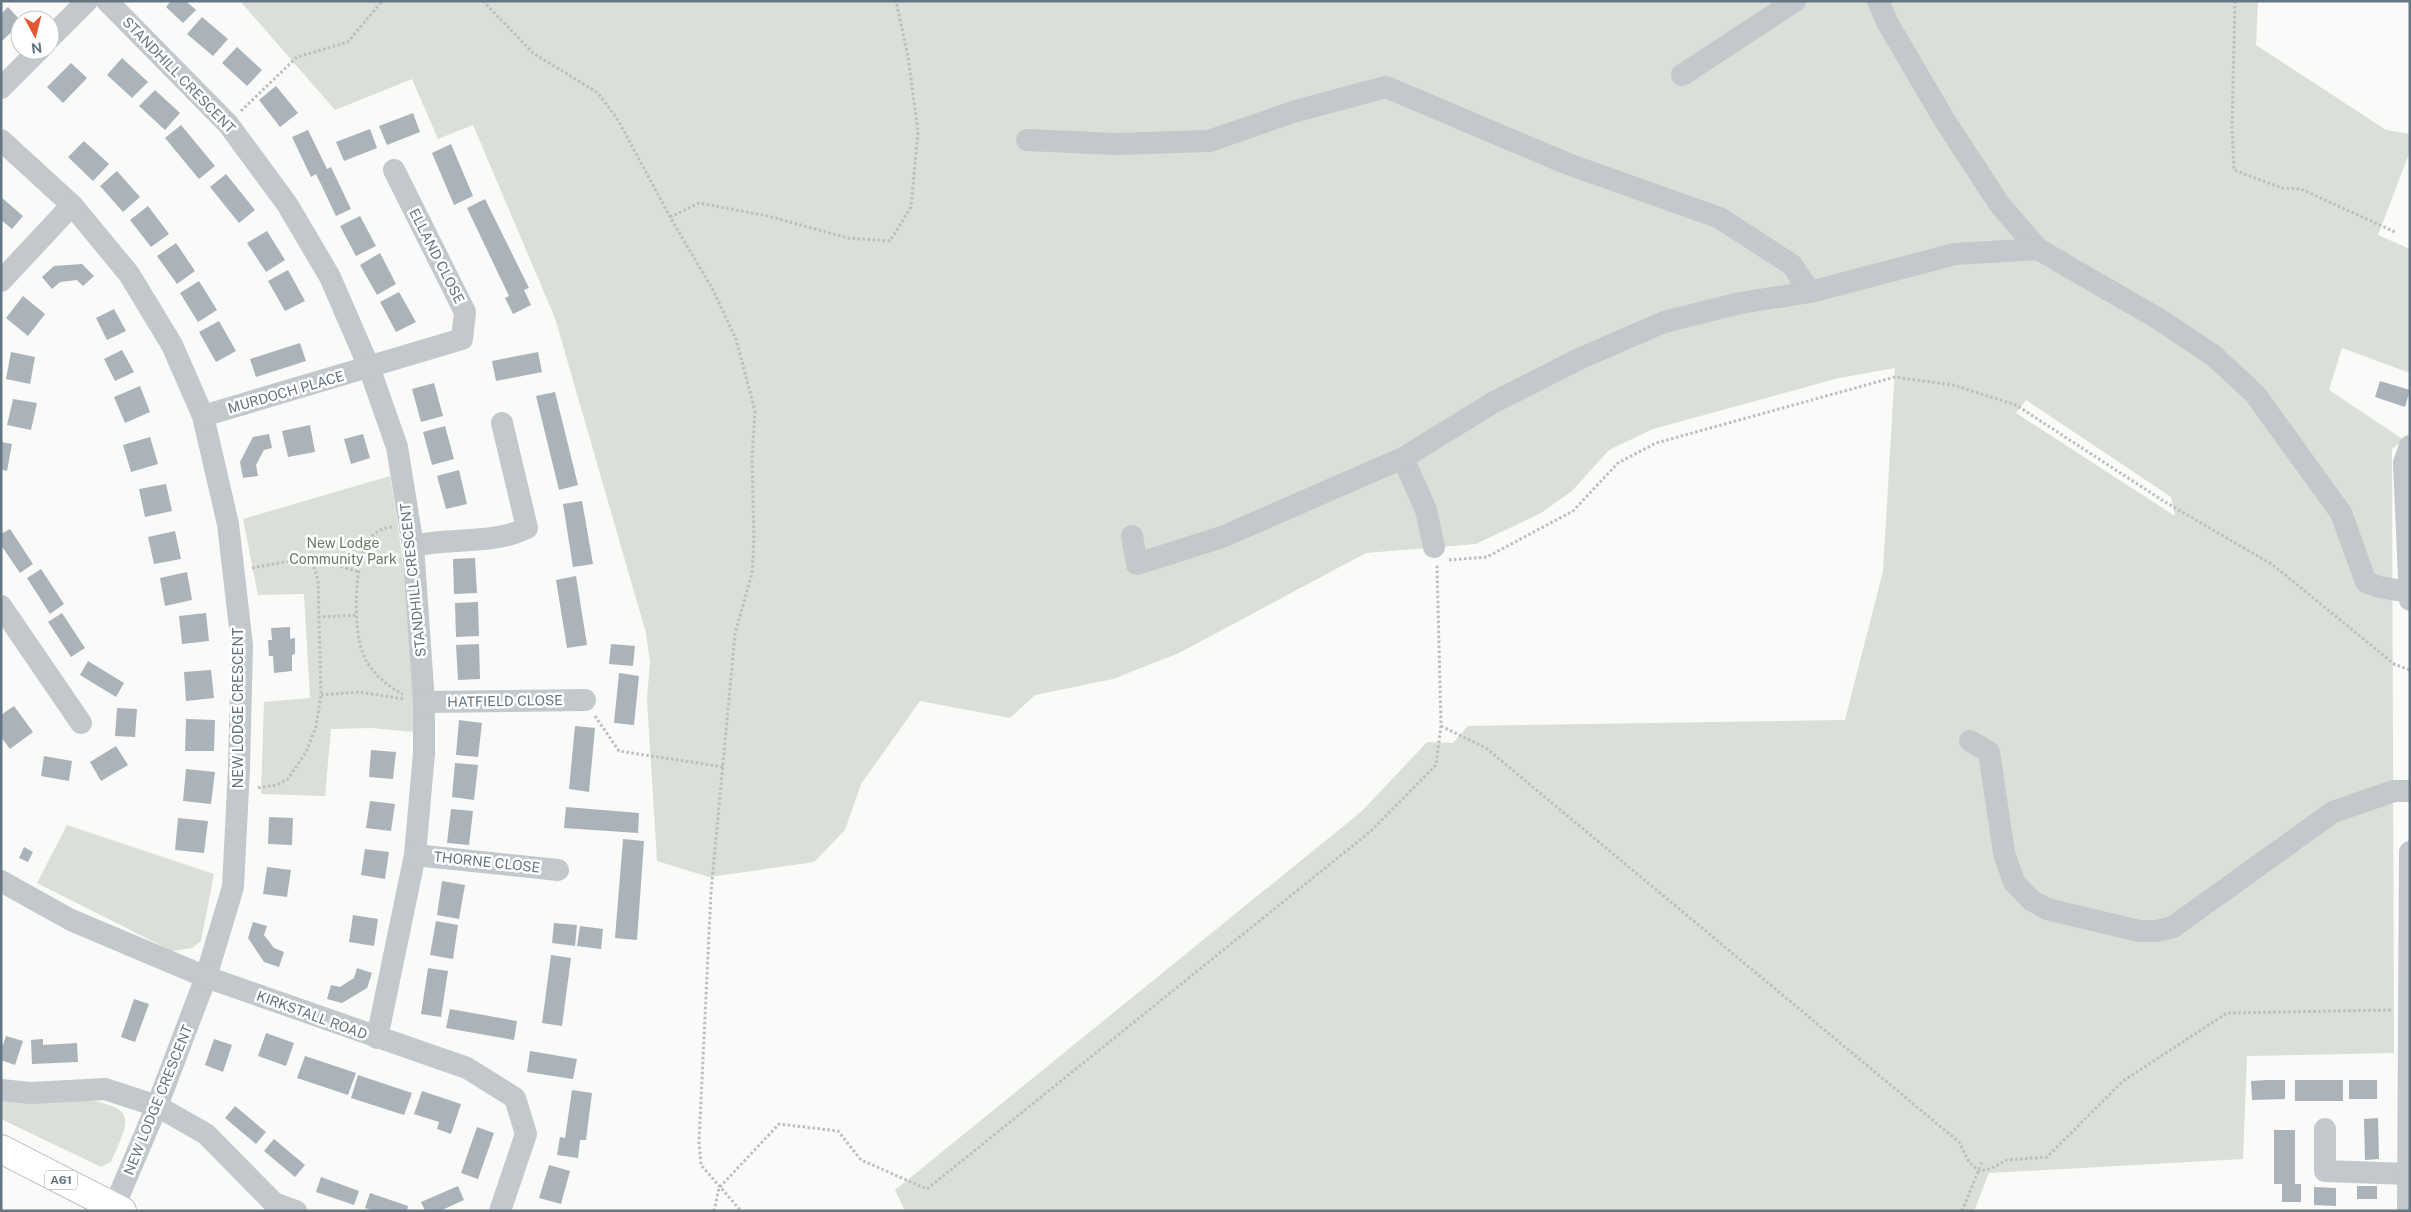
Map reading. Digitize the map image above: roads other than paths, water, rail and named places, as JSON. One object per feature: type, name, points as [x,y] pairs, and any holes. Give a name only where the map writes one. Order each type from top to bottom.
[{"type":"main road","name":"A61","points":[[1,1148],[118,1209]]},
{"type":"street","points":[[60,28],[87,1]]},
{"type":"street","name":"STANDHILL CRESCENT","points":[[107,1],[228,124],[287,204],[330,277],[369,367],[396,448],[411,535],[424,753],[415,855],[377,1038]]},
{"type":"street","points":[[1682,75],[1795,1]]},
{"type":"street","points":[[1878,1],[1887,22],[1945,121],[2000,205],[2038,249],[2162,320],[2214,356],[2242,381],[2255,394],[2341,512],[2366,582],[2379,587],[2410,592]]},
{"type":"street","points":[[1,88],[28,60]]},
{"type":"street","points":[[1027,140],[1115,144],[1208,141],[1296,111],[1386,87],[1568,164],[1720,218],[1792,265],[1810,292]]},
{"type":"street","name":"NEW LODGE CRESCENT","points":[[1,140],[72,205],[129,274],[172,344],[203,416],[228,524],[242,645],[233,887],[206,977],[118,1209]]},
{"type":"street","name":"ELLAND CLOSE","points":[[369,367],[462,339],[465,312],[394,170]]},
{"type":"street","points":[[1,281],[72,205]]},
{"type":"street","points":[[1132,536],[1137,564],[1222,537],[1403,458],[1494,402],[1579,359],[1664,322],[1740,303],[1810,292],[1954,254],[2038,249]]},
{"type":"street","name":"MURDOCH PLACE","points":[[203,416],[369,367]]},
{"type":"street","points":[[411,535],[429,542],[512,536],[527,528],[502,423]]},
{"type":"street","points":[[2410,446],[2404,463],[2410,600]]},
{"type":"street","points":[[1403,458],[1426,510],[1439,556]]},
{"type":"street","points":[[1,606],[81,723]]},
{"type":"street","name":"HATFIELD CLOSE","points":[[420,701],[585,700]]},
{"type":"street","points":[[1970,741],[1989,752],[2004,853],[2014,882],[2032,900],[2047,909],[2139,931],[2173,928],[2332,812],[2394,791],[2410,790]]},
{"type":"street","points":[[2408,1211],[2410,852]]},
{"type":"street","name":"THORNE CLOSE","points":[[415,855],[558,870]]},
{"type":"street","name":"KIRKSTALL ROAD","points":[[1,881],[70,920],[206,977],[467,1068],[515,1098],[526,1134],[500,1211]]},
{"type":"street","points":[[1,1090],[31,1093],[105,1089],[158,1106],[206,1134],[274,1203],[296,1211]]},
{"type":"street","points":[[2325,1129],[2325,1171],[2409,1174]]},
{"type":"park label","name":"New Lodge Community Park","points":[[343,552]]}]
